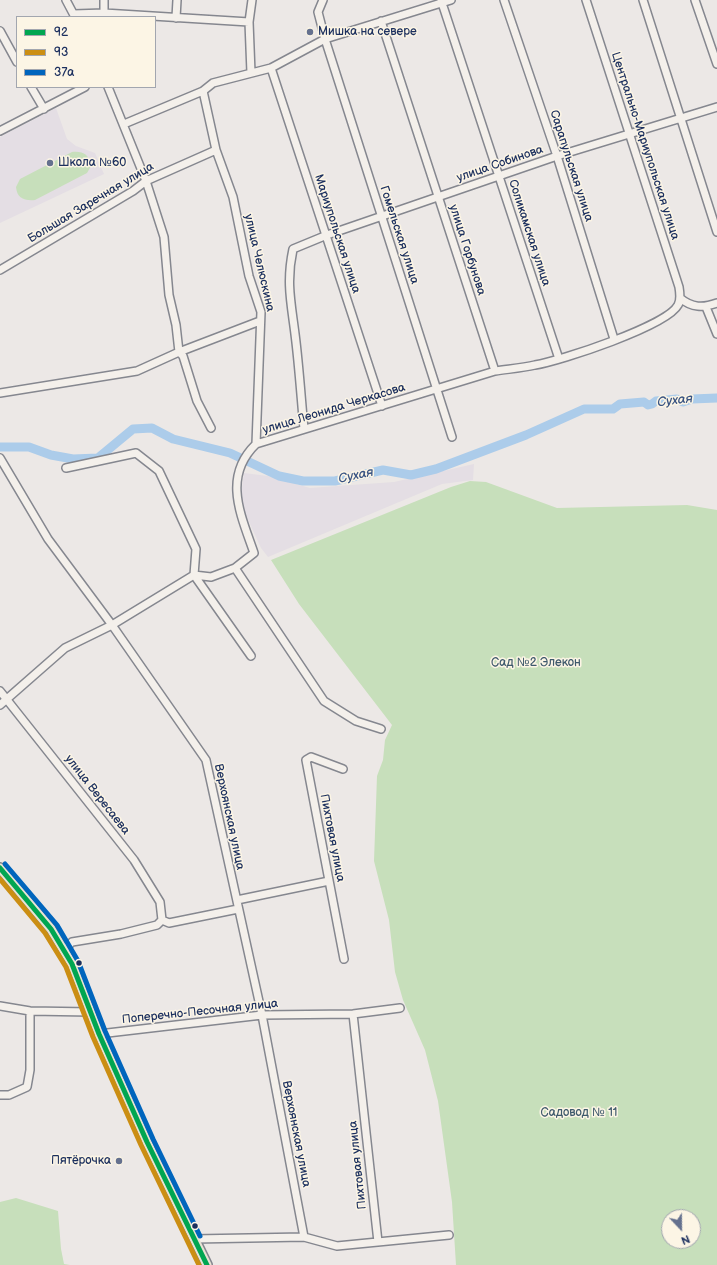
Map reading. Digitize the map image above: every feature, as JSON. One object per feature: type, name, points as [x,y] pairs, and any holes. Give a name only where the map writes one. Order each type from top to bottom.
[{"type":"main road","points":[[0,868],[51,929],[64,950],[78,977],[98,1034],[147,1142],[207,1265]]},
{"type":"street","points":[[66,0],[75,15],[104,13],[147,16]]},
{"type":"street","points":[[104,0],[104,13]]},
{"type":"street","points":[[176,18],[177,0]]},
{"type":"street","points":[[251,73],[249,22],[252,0]]},
{"type":"street","name":"Гомельская улица","points":[[323,0],[318,12],[452,437]]},
{"type":"street","points":[[124,124],[203,91],[213,83],[271,68],[326,39],[442,1],[452,0]]},
{"type":"street","name":"Сарапульская улица","points":[[504,0],[557,156],[614,339]]},
{"type":"street","name":"Центрально-Мариупольская улица","points":[[586,0],[679,287],[680,298]]},
{"type":"street","points":[[642,0],[717,232]]},
{"type":"street","points":[[695,0],[717,64]]},
{"type":"street","name":"Соликамская улица","points":[[442,1],[559,359]]},
{"type":"street","points":[[156,17],[249,22]]},
{"type":"street","name":"улица Горбунова","points":[[382,21],[495,371]]},
{"type":"street","points":[[0,31],[16,60]]},
{"type":"street","name":"Мариупольская улица","points":[[271,68],[382,406]]},
{"type":"street","points":[[32,88],[44,109]]},
{"type":"street","points":[[0,131],[83,88]]},
{"type":"street","points":[[108,88],[146,181],[164,237],[169,295],[176,325],[179,352],[183,356],[197,401],[211,428]]},
{"type":"street","name":"улица Челюскина","points":[[203,91],[216,150],[233,197],[249,276],[261,312],[256,444]]},
{"type":"street","name":"улица Собинова","points":[[304,429],[295,334],[289,293],[288,271],[293,249],[327,235],[557,156],[717,107]]},
{"type":"street","name":"Большая Заречная улица","points":[[0,270],[133,191],[146,181],[216,150]]},
{"type":"street","points":[[680,298],[689,306],[706,307],[717,303]]},
{"type":"street","name":"улица Леонида Черкасова","points":[[194,575],[211,577],[235,568],[254,553],[237,503],[237,485],[241,465],[247,453],[256,444],[438,390],[495,371],[535,365],[559,359],[614,339],[666,317],[678,305],[680,298]]},
{"type":"street","points":[[706,307],[717,334]]},
{"type":"street","points":[[0,393],[137,371],[179,352],[260,321]]},
{"type":"street","points":[[66,468],[136,453],[159,471],[196,549],[194,575],[251,656]]},
{"type":"street","name":"Верхоянская улица","points":[[0,458],[48,539],[112,625],[206,760],[262,1015],[304,1236]]},
{"type":"street","points":[[235,568],[324,701],[356,721],[381,729]]},
{"type":"street","points":[[0,705],[65,648],[112,625],[194,575]]},
{"type":"street","name":"улица Вересаева","points":[[0,690],[134,860],[160,902],[162,920]]},
{"type":"street","name":"Пихтовая улица","points":[[343,769],[311,757],[306,760],[344,959]]},
{"type":"street","points":[[237,900],[329,881]]},
{"type":"street","points":[[64,950],[72,942],[121,934],[157,925],[162,920],[169,923],[238,908]]},
{"type":"street","points":[[0,1006],[30,1011],[91,1012]]},
{"type":"street","name":"Поперечно-Песочная улица","points":[[98,1034],[262,1015],[354,1014],[400,1008]]},
{"type":"street","points":[[0,1095],[10,1095],[26,1086],[30,1070],[30,1011]]},
{"type":"street","name":"Пихтовая улица","points":[[354,1014],[378,1242]]},
{"type":"street","points":[[194,1239],[304,1236],[337,1246],[449,1235]]},
{"type":"shaded area","name":"Школа №60","points":[[56,108],[67,139],[76,146],[95,153],[104,174],[0,223],[0,137]]},
{"type":"shaded area","points":[[474,464],[473,480],[442,484],[268,557],[261,548],[240,502],[244,473],[268,476],[310,488],[394,482]]},
{"type":"green space","points":[[72,152],[79,152],[87,156],[91,166],[87,173],[35,200],[24,199],[18,194],[16,187],[20,179]]},
{"type":"green space","name":"Сад №2 Элекон","points":[[470,481],[486,482],[557,508],[687,505],[717,510],[717,1265],[456,1265],[452,1202],[438,1101],[425,1050],[403,1000],[395,972],[389,920],[374,861],[377,776],[383,760],[385,740],[392,725],[299,604],[271,560],[451,487]]},
{"type":"green space","points":[[16,1198],[58,1211],[61,1249],[64,1264],[70,1265],[0,1265],[0,1202]]},
{"type":"waterway","name":"Сухая","points":[[0,447],[29,447],[51,455],[73,459],[98,458],[133,429],[152,428],[173,439],[230,453],[279,476],[303,481],[335,481],[383,470],[411,475],[436,469],[526,435],[584,409],[613,409],[620,404],[644,402],[648,405],[656,401],[677,399],[683,402],[692,399],[717,398]]},
{"type":"transit line","name":"37а","points":[[5,864],[57,925],[78,961],[105,1031],[153,1139],[200,1236]]},
{"type":"transit line","name":"92","points":[[0,868],[51,929],[72,964],[99,1034],[147,1142],[207,1265]]},
{"type":"transit line","name":"93","points":[[0,879],[45,933],[66,967],[93,1037],[141,1145],[199,1265]]},
{"type":"place","name":"Мишка на севере","points":[[310,32]]},
{"type":"place","name":"Школа №60","points":[[50,163]]},
{"type":"place","name":"Пятёрочка","points":[[119,1161]]},
{"type":"park label","name":"Садовод № 11","points":[[579,1113]]}]
